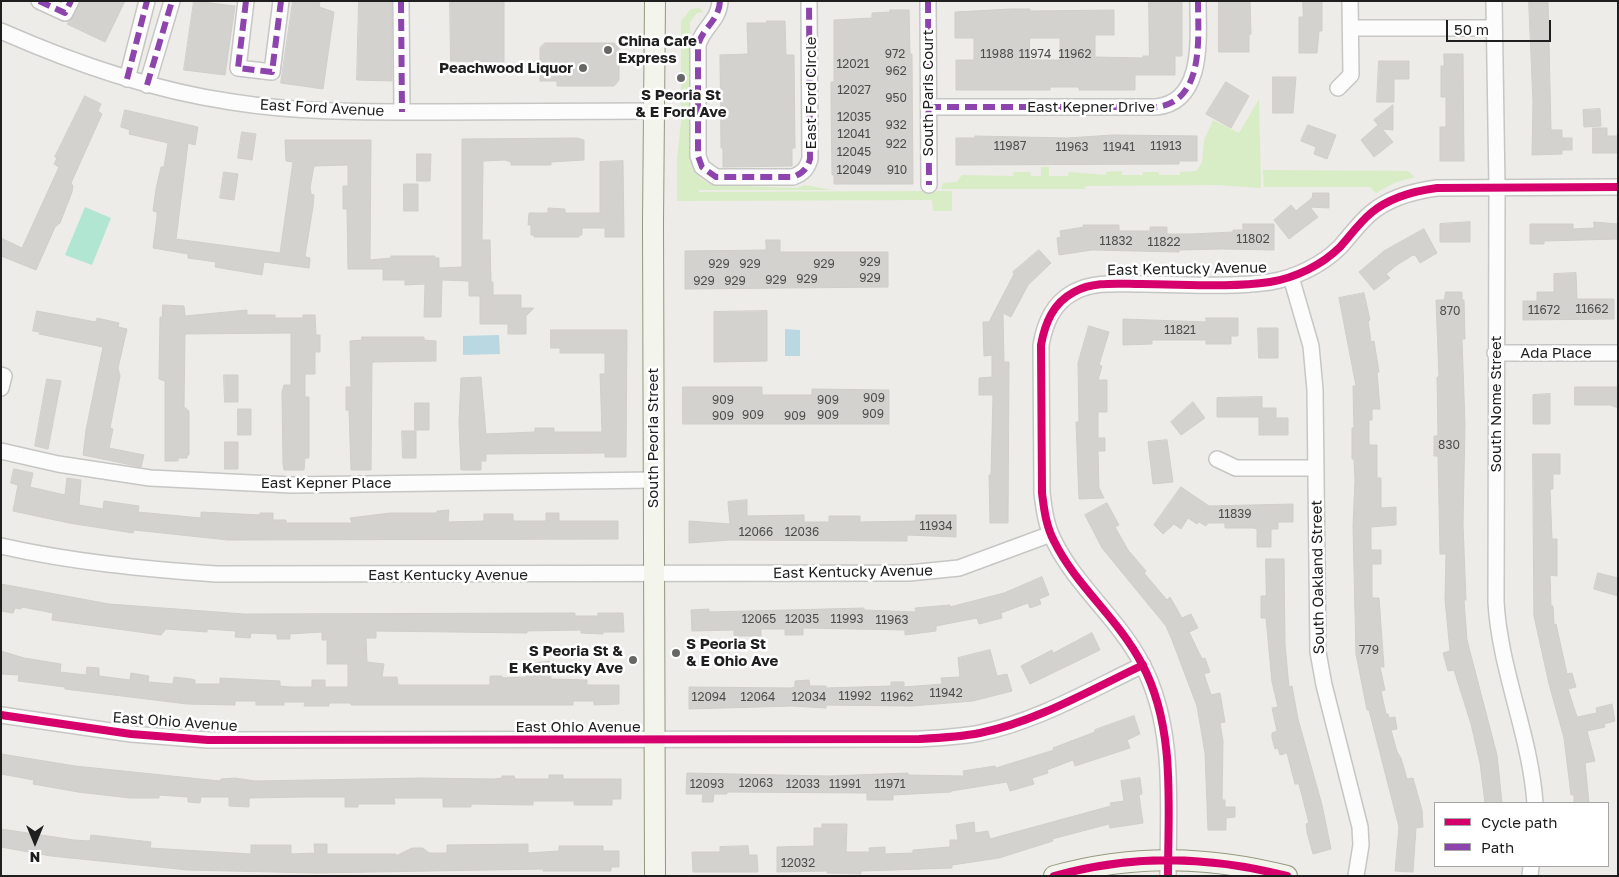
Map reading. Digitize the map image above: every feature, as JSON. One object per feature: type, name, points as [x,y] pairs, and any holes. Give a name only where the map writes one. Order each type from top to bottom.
[{"type":"main road","name":"South Peoria Street","points":[[655,1],[655,876]]},
{"type":"main road","points":[[1054,876],[1118,862],[1168,867],[1211,861],[1287,876]]},
{"type":"street","points":[[39,1],[65,13],[70,1]]},
{"type":"street","points":[[127,79],[148,1]]},
{"type":"street","points":[[147,85],[172,1]]},
{"type":"street","points":[[246,1],[238,68],[272,72],[281,1]]},
{"type":"street","points":[[401,1],[402,112]]},
{"type":"street","name":"East Ford Circle","points":[[720,1],[719,12],[715,20],[701,36],[698,45],[698,156],[702,167],[716,177],[793,177],[801,174],[807,167],[810,159],[809,1]]},
{"type":"street","name":"South Paris Court","points":[[928,1],[928,185]]},
{"type":"street","name":"East Kepner Drive","points":[[928,107],[1156,107],[1172,103],[1180,96],[1195,72],[1198,60],[1198,1]]},
{"type":"street","points":[[1338,88],[1350,75],[1350,1]]},
{"type":"street","name":"South Nome Street","points":[[1494,1],[1497,187],[1495,353],[1498,625],[1501,648],[1530,759],[1534,802]]},
{"type":"street","points":[[1350,28],[1494,28]]},
{"type":"street","name":"East Ford Avenue","points":[[1,31],[45,51],[147,85],[232,102],[284,109],[402,112],[655,111]]},
{"type":"street","name":"East Kentucky Avenue","points":[[1,546],[80,561],[216,574],[654,575],[935,572],[982,561],[1050,534],[1042,493],[1041,345],[1044,329],[1059,303],[1072,293],[1098,284],[1249,284],[1291,277],[1323,260],[1339,248],[1371,213],[1402,195],[1437,188],[1618,187]]},
{"type":"street","name":"South Oakland Street","points":[[1291,277],[1304,317],[1312,353],[1315,390],[1318,652],[1324,685],[1360,827],[1360,853],[1356,876]]},
{"type":"street","name":"Ada Place","points":[[1495,353],[1618,353]]},
{"type":"street","points":[[1,375],[4,376],[1,388]]},
{"type":"street","name":"East Kepner Place","points":[[1,451],[58,464],[150,478],[282,485],[654,480]]},
{"type":"street","points":[[1217,459],[1236,468],[1316,468]]},
{"type":"street","points":[[1050,534],[1063,557],[1127,637],[1143,665],[1160,712],[1168,763],[1168,867]]},
{"type":"street","name":"East Ohio Avenue","points":[[1,715],[122,733],[208,740],[919,739],[980,733],[1043,713],[1143,665]]},
{"type":"green space","points":[[700,8],[703,12],[697,13],[690,22],[694,165],[700,178],[712,185],[797,188],[805,185],[832,190],[699,190],[699,192],[952,191],[952,211],[933,211],[932,200],[677,201],[677,160],[681,122],[681,21],[691,9]]},
{"type":"green space","points":[[1259,99],[1261,188],[1218,185],[1085,186],[1085,189],[941,189],[943,183],[957,182],[962,175],[1013,176],[1014,172],[1030,172],[1031,176],[1041,176],[1041,167],[1049,167],[1049,176],[1068,176],[1069,172],[1106,175],[1106,172],[1122,171],[1122,175],[1143,175],[1143,172],[1159,172],[1159,175],[1180,175],[1180,172],[1197,171],[1202,162],[1204,140],[1213,120],[1239,133]]},
{"type":"green space","points":[[1263,170],[1408,171],[1415,177],[1394,183],[1376,193],[1370,187],[1264,187]]},
{"type":"green space","points":[[85,207],[111,218],[92,265],[65,255]]},
{"type":"water","points":[[785,329],[800,330],[800,356],[785,356]]},
{"type":"water","points":[[499,335],[500,354],[463,355],[463,336]]},
{"type":"building","points":[[80,1],[125,1],[105,42],[67,24],[73,17]]},
{"type":"building","points":[[194,1],[235,6],[225,75],[184,70]]},
{"type":"building","points":[[293,1],[320,1],[319,7],[334,12],[323,89],[281,83]]},
{"type":"building","points":[[359,1],[392,1],[392,81],[357,80]]},
{"type":"building","points":[[450,1],[504,1],[504,62],[451,61]]},
{"type":"building","points":[[1149,1],[1182,1],[1182,56],[1175,56],[1175,75],[1135,75],[1135,90],[1079,90],[1079,87],[1050,87],[1050,90],[956,90],[956,60],[974,60],[974,38],[955,38],[955,12],[1011,9],[1030,9],[1030,11],[1114,10],[1114,35],[1095,35],[1095,57],[1143,58],[1143,56],[1149,56]],"holes":[[[1030,38],[1060,38],[1060,60],[1030,60]]]},
{"type":"building","points":[[1219,1],[1250,1],[1251,34],[1249,34],[1249,52],[1219,52]]},
{"type":"building","points":[[1303,1],[1322,1],[1322,31],[1319,31],[1317,53],[1299,53],[1299,17],[1303,17]]},
{"type":"building","points":[[1529,1],[1548,1],[1551,130],[1562,130],[1562,138],[1572,138],[1572,150],[1562,150],[1562,154],[1532,155],[1533,102]]},
{"type":"building","points":[[890,10],[909,10],[910,54],[912,54],[913,184],[834,184],[834,175],[832,175],[831,82],[834,82],[834,20],[872,18],[872,13],[890,12]]},
{"type":"building","points":[[767,21],[785,21],[786,55],[794,55],[795,148],[792,148],[792,166],[723,167],[720,55],[748,54],[747,23],[767,23]]},
{"type":"building","points":[[545,43],[614,43],[619,48],[619,80],[614,86],[557,86],[557,81],[540,81],[540,48]]},
{"type":"building","points":[[1444,54],[1463,54],[1464,161],[1440,161],[1440,127],[1446,127],[1446,97],[1441,97],[1441,66],[1444,66]]},
{"type":"building","points":[[1379,61],[1409,61],[1409,79],[1394,79],[1394,102],[1377,102]]},
{"type":"building","points":[[1273,77],[1296,77],[1293,113],[1273,113]]},
{"type":"building","points":[[1226,82],[1249,96],[1231,128],[1206,114]]},
{"type":"building","points":[[85,96],[101,104],[98,111],[102,114],[71,183],[73,186],[72,192],[60,223],[55,227],[36,270],[1,256],[1,238],[22,248],[59,167],[54,164],[57,158],[55,157]]},
{"type":"building","points":[[1393,105],[1393,130],[1382,129],[1393,142],[1374,157],[1361,140],[1378,125],[1374,120]]},
{"type":"building","points":[[1600,109],[1601,126],[1584,127],[1583,110]]},
{"type":"building","points":[[125,110],[198,127],[195,145],[188,143],[176,239],[280,253],[293,162],[286,161],[285,140],[371,140],[370,260],[391,258],[391,256],[435,256],[435,258],[439,258],[439,268],[462,267],[462,139],[577,138],[584,140],[584,160],[551,162],[551,165],[511,165],[511,162],[505,160],[483,161],[482,240],[490,240],[493,295],[521,295],[521,308],[534,308],[526,316],[526,334],[508,334],[508,324],[480,324],[480,296],[469,296],[469,281],[442,280],[441,317],[424,317],[425,284],[405,285],[405,280],[383,280],[383,269],[348,269],[347,209],[343,209],[343,186],[348,186],[348,165],[314,166],[310,188],[311,194],[314,195],[313,207],[305,256],[302,256],[310,258],[309,268],[264,262],[262,275],[215,267],[216,262],[188,258],[188,254],[153,248],[157,217],[157,212],[153,211],[156,189],[161,167],[164,167],[168,143],[129,134],[130,130],[121,127]]},
{"type":"building","points":[[1308,125],[1336,135],[1327,159],[1314,154],[1316,147],[1301,141]]},
{"type":"building","points":[[1593,128],[1607,128],[1607,136],[1618,136],[1618,153],[1593,153]]},
{"type":"building","points":[[242,132],[256,134],[252,160],[238,158]]},
{"type":"building","points":[[1113,135],[1197,136],[1197,161],[1179,161],[1179,164],[956,165],[956,138],[975,138],[975,136],[1067,138]]},
{"type":"building","points":[[417,154],[431,154],[430,181],[417,181]]},
{"type":"building","points":[[623,161],[624,237],[605,237],[605,228],[582,228],[582,235],[579,235],[579,237],[534,237],[534,235],[531,235],[531,225],[528,225],[529,213],[548,213],[548,208],[565,209],[565,213],[600,213],[600,162]]},
{"type":"building","points":[[224,172],[238,174],[234,200],[220,198]]},
{"type":"building","points":[[404,184],[418,184],[418,211],[404,211]]},
{"type":"building","points":[[1313,193],[1329,193],[1329,208],[1310,207],[1318,217],[1289,239],[1274,220],[1291,205],[1296,211],[1312,198]]},
{"type":"building","points":[[1470,222],[1470,242],[1440,242],[1440,224]]},
{"type":"building","points":[[1594,222],[1618,224],[1618,239],[1544,241],[1544,244],[1530,244],[1530,224],[1573,224],[1573,229],[1594,228]]},
{"type":"building","points":[[1243,224],[1274,224],[1274,250],[1223,249],[1179,250],[1179,252],[1092,250],[1059,255],[1057,238],[1061,237],[1060,231],[1084,227],[1083,225],[1119,225],[1119,231],[1150,231],[1150,227],[1167,227],[1167,234],[1192,234],[1233,232],[1233,230],[1243,230]]},
{"type":"building","points":[[1424,229],[1437,253],[1420,263],[1416,256],[1413,255],[1386,274],[1390,278],[1374,290],[1359,272],[1384,251]]},
{"type":"building","points":[[766,240],[780,240],[780,252],[888,252],[888,287],[685,289],[685,251],[766,250]]},
{"type":"building","points":[[1039,250],[1051,263],[1028,285],[1011,317],[1003,313],[1004,362],[1009,362],[1008,523],[990,523],[989,475],[991,475],[993,395],[979,395],[979,378],[992,377],[992,355],[984,356],[983,322],[989,322],[1014,274],[1013,272]]},
{"type":"building","points":[[1576,273],[1577,299],[1614,299],[1614,319],[1523,320],[1523,301],[1537,301],[1537,292],[1554,292],[1554,274]]},
{"type":"building","points":[[1446,292],[1462,292],[1462,300],[1464,300],[1465,339],[1462,339],[1465,425],[1463,524],[1466,600],[1464,600],[1467,640],[1497,755],[1502,802],[1485,802],[1480,763],[1471,724],[1454,670],[1448,671],[1443,653],[1450,651],[1445,600],[1446,554],[1440,554],[1438,456],[1434,456],[1434,436],[1438,436],[1437,377],[1439,377],[1436,300],[1444,300]]},
{"type":"building","points":[[1364,293],[1370,320],[1368,321],[1371,342],[1374,341],[1379,372],[1377,372],[1380,409],[1372,409],[1372,420],[1369,420],[1369,445],[1377,445],[1377,478],[1381,478],[1381,508],[1396,507],[1396,525],[1371,527],[1371,550],[1381,550],[1381,564],[1372,564],[1372,598],[1379,598],[1384,667],[1380,667],[1385,690],[1381,691],[1386,714],[1388,714],[1389,718],[1395,717],[1397,729],[1391,730],[1397,752],[1401,758],[1407,779],[1413,778],[1422,810],[1423,827],[1416,828],[1413,872],[1395,871],[1399,827],[1369,710],[1367,710],[1356,654],[1353,526],[1355,480],[1354,459],[1352,459],[1352,428],[1354,428],[1353,386],[1356,386],[1339,298]]},
{"type":"building","points":[[163,305],[184,306],[185,316],[247,310],[247,315],[275,315],[275,318],[303,318],[303,315],[315,315],[316,335],[320,335],[320,352],[315,352],[315,374],[305,374],[305,397],[309,397],[309,458],[305,458],[304,470],[284,470],[283,463],[282,392],[284,385],[291,385],[291,333],[185,334],[184,407],[189,411],[189,455],[187,455],[187,458],[178,458],[178,461],[165,461],[165,381],[159,379],[160,317],[162,317]]},
{"type":"building","points":[[37,311],[96,322],[97,318],[119,323],[118,327],[127,329],[118,368],[120,376],[110,428],[113,429],[109,448],[144,455],[141,467],[83,455],[86,430],[103,347],[39,334],[40,332],[33,331]]},
{"type":"building","points":[[767,311],[767,361],[714,362],[714,312]]},
{"type":"building","points":[[1206,318],[1238,318],[1238,336],[1231,336],[1231,344],[1206,344],[1206,340],[1152,340],[1152,344],[1123,345],[1123,319],[1206,322]]},
{"type":"building","points":[[1089,326],[1109,332],[1099,365],[1102,366],[1098,380],[1107,380],[1107,412],[1098,412],[1098,438],[1105,438],[1105,451],[1098,451],[1099,488],[1104,498],[1079,499],[1076,422],[1079,422],[1078,363]]},
{"type":"building","points":[[1258,328],[1278,328],[1278,358],[1259,358]]},
{"type":"building","points":[[551,330],[627,330],[626,457],[605,457],[605,453],[486,454],[486,461],[481,461],[481,470],[461,470],[459,422],[461,378],[481,377],[486,434],[535,432],[535,428],[554,428],[554,432],[602,432],[600,374],[605,374],[605,353],[560,353],[560,348],[551,348]]},
{"type":"building","points":[[362,337],[424,337],[424,340],[436,341],[436,361],[372,362],[371,470],[351,470],[349,410],[346,410],[346,387],[351,387],[350,341],[362,340]]},
{"type":"building","points":[[224,375],[238,375],[238,402],[225,402]]},
{"type":"building","points":[[47,379],[61,381],[48,449],[35,446]]},
{"type":"building","points":[[683,387],[762,387],[762,395],[812,395],[812,389],[889,390],[889,424],[683,424]]},
{"type":"building","points":[[1575,387],[1618,387],[1618,408],[1610,405],[1575,405]]},
{"type":"building","points":[[1550,394],[1550,424],[1533,424],[1533,395]]},
{"type":"building","points":[[1262,397],[1262,408],[1276,408],[1276,418],[1288,418],[1288,435],[1259,435],[1259,417],[1217,417],[1217,398]]},
{"type":"building","points":[[1193,402],[1205,418],[1181,435],[1171,422]]},
{"type":"building","points":[[415,403],[429,403],[429,430],[415,430]]},
{"type":"building","points":[[238,409],[251,409],[251,435],[238,435]]},
{"type":"building","points":[[402,431],[416,431],[416,458],[403,458]]},
{"type":"building","points":[[1167,440],[1173,482],[1153,484],[1148,442]]},
{"type":"building","points":[[225,442],[238,442],[238,469],[225,469]]},
{"type":"building","points":[[1533,454],[1560,454],[1560,474],[1553,474],[1553,489],[1550,489],[1552,539],[1557,539],[1557,576],[1550,575],[1554,625],[1556,624],[1567,674],[1572,673],[1576,687],[1568,689],[1577,717],[1597,713],[1596,708],[1612,704],[1615,721],[1604,724],[1605,727],[1587,731],[1595,761],[1585,763],[1589,802],[1574,802],[1574,795],[1571,795],[1564,738],[1549,684],[1534,616]]},
{"type":"building","points":[[14,469],[33,473],[30,487],[65,495],[67,478],[81,480],[79,505],[103,509],[104,501],[139,506],[138,512],[201,518],[201,512],[260,515],[260,513],[273,513],[273,520],[286,520],[286,523],[352,523],[350,518],[390,513],[437,513],[437,511],[449,510],[448,522],[484,521],[484,514],[513,514],[513,521],[546,521],[546,513],[559,513],[559,521],[618,521],[618,539],[228,540],[134,530],[133,533],[69,523],[13,511],[18,485],[11,483]]},
{"type":"building","points":[[1181,487],[1209,506],[1293,504],[1293,522],[1278,522],[1278,529],[1271,529],[1271,547],[1257,547],[1257,529],[1225,528],[1225,523],[1208,523],[1206,526],[1199,522],[1197,524],[1188,518],[1181,529],[1174,524],[1163,534],[1154,525]]},
{"type":"building","points":[[747,500],[747,516],[804,515],[804,522],[829,522],[829,516],[860,516],[860,522],[915,521],[916,515],[956,515],[956,537],[907,535],[907,541],[730,540],[689,543],[689,521],[730,524],[728,502]]},
{"type":"building","points":[[1107,503],[1119,525],[1115,527],[1128,550],[1146,571],[1144,573],[1167,600],[1170,597],[1182,618],[1191,614],[1198,628],[1189,632],[1202,659],[1205,658],[1210,672],[1204,674],[1211,695],[1220,693],[1225,722],[1220,723],[1223,741],[1222,800],[1225,800],[1225,807],[1235,807],[1235,817],[1226,818],[1226,830],[1208,830],[1205,753],[1197,706],[1166,626],[1102,548],[1085,515]]},
{"type":"building","points":[[1266,559],[1284,559],[1285,644],[1289,687],[1292,686],[1298,719],[1322,805],[1331,849],[1313,854],[1307,832],[1306,824],[1309,823],[1299,784],[1295,784],[1287,753],[1280,755],[1278,748],[1275,749],[1272,738],[1272,733],[1277,731],[1272,708],[1278,707],[1272,682],[1266,618],[1261,618],[1261,596],[1266,596]]},
{"type":"building","points":[[1598,573],[1618,578],[1618,596],[1594,589]]},
{"type":"building","points":[[1042,577],[1049,595],[1039,599],[1041,604],[1030,608],[1028,603],[1001,613],[1002,618],[979,624],[977,618],[936,626],[936,631],[905,635],[905,630],[803,628],[803,635],[785,635],[785,629],[761,629],[761,636],[734,636],[734,630],[692,631],[691,610],[709,609],[709,612],[864,608],[864,610],[916,612],[915,608],[950,605],[950,607],[1004,593]]},
{"type":"building","points":[[1,584],[109,604],[244,614],[575,613],[575,616],[598,616],[598,613],[623,613],[624,632],[603,632],[603,634],[581,633],[581,630],[527,631],[527,633],[376,631],[376,638],[366,638],[367,662],[384,664],[382,677],[397,677],[398,685],[490,685],[490,676],[502,676],[502,678],[526,677],[526,664],[550,661],[551,679],[587,680],[587,685],[619,685],[619,704],[594,705],[594,701],[573,701],[573,705],[351,705],[351,703],[329,703],[329,706],[304,706],[305,702],[284,702],[284,705],[256,705],[256,701],[235,701],[235,705],[187,704],[65,689],[65,687],[18,681],[19,675],[1,674],[1,651],[24,658],[61,664],[60,672],[86,675],[87,667],[99,668],[99,676],[130,680],[131,673],[149,676],[148,682],[173,684],[174,677],[195,680],[195,684],[220,684],[220,678],[280,681],[280,686],[312,687],[312,680],[325,680],[325,687],[348,687],[348,664],[327,664],[327,640],[322,640],[322,632],[290,634],[290,639],[277,639],[277,634],[251,633],[250,638],[235,637],[236,631],[207,629],[207,632],[166,629],[161,635],[52,620],[53,613],[22,607],[21,609],[15,608],[13,613],[1,611]]},
{"type":"building","points":[[1092,633],[1100,650],[1030,684],[1021,666],[1052,650],[1053,653]]},
{"type":"building","points":[[990,650],[997,676],[1007,674],[1012,691],[973,701],[912,706],[826,705],[826,708],[792,706],[689,709],[689,687],[791,688],[795,687],[795,681],[809,680],[810,686],[826,686],[826,688],[891,686],[891,682],[904,682],[904,687],[942,684],[941,678],[960,677],[958,658]]},
{"type":"building","points":[[1134,716],[1140,734],[1127,740],[1130,748],[1075,766],[1073,760],[1047,770],[1048,773],[1032,778],[1034,784],[1010,791],[1007,782],[951,792],[893,795],[893,800],[867,800],[867,793],[727,792],[727,794],[714,794],[713,802],[702,802],[703,794],[686,794],[687,773],[829,776],[908,773],[908,775],[964,776],[963,771],[995,766],[996,768],[1054,750],[1053,748],[1095,732],[1095,730]]},
{"type":"building","points":[[1,754],[75,766],[220,781],[221,779],[235,778],[255,781],[422,778],[494,779],[502,778],[502,776],[514,776],[515,779],[549,779],[549,775],[563,775],[563,779],[621,779],[621,799],[612,799],[612,805],[574,805],[574,801],[533,801],[533,805],[471,804],[471,807],[443,807],[443,798],[394,798],[395,804],[358,804],[358,807],[345,807],[345,797],[249,798],[249,807],[229,806],[229,797],[201,797],[200,803],[188,802],[188,797],[159,795],[159,798],[130,798],[33,784],[34,780],[1,774]]},
{"type":"building","points":[[1140,778],[1142,794],[1139,795],[1143,823],[1110,828],[1109,824],[1052,839],[1053,841],[999,858],[952,865],[952,868],[861,871],[861,874],[827,873],[827,871],[777,872],[777,847],[814,846],[814,828],[822,828],[822,824],[847,824],[846,852],[870,852],[869,848],[885,847],[885,854],[913,853],[913,850],[950,847],[950,840],[958,840],[956,825],[974,822],[975,833],[988,831],[990,839],[1111,806],[1110,803],[1124,801],[1121,781]]},
{"type":"building","points":[[1,829],[74,840],[90,841],[91,835],[151,842],[150,848],[251,854],[251,845],[291,845],[291,854],[315,853],[314,844],[327,844],[327,854],[396,854],[396,856],[412,848],[423,848],[429,853],[447,853],[447,845],[528,844],[528,853],[559,851],[559,846],[603,846],[603,851],[619,851],[619,867],[611,867],[611,871],[543,871],[543,869],[316,873],[188,870],[51,856],[1,847]]},
{"type":"building","points":[[748,846],[749,855],[757,855],[758,872],[693,872],[692,852],[720,852],[720,847]]},
{"type":"marked path","points":[[39,1],[65,13],[71,1]]},
{"type":"marked path","points":[[127,79],[147,1]]},
{"type":"marked path","points":[[147,85],[172,1]]},
{"type":"marked path","points":[[246,1],[238,68],[272,72],[281,1]]},
{"type":"marked path","points":[[401,1],[402,112]]},
{"type":"marked path","points":[[720,1],[717,14],[703,33],[698,45],[698,156],[702,167],[716,177],[793,177],[802,172],[807,165],[810,159],[809,1]]},
{"type":"marked path","points":[[928,1],[929,185]]},
{"type":"marked path","points":[[929,107],[1156,107],[1172,102],[1183,93],[1191,81],[1195,66],[1198,49],[1198,1]]},
{"type":"cycle path","points":[[1168,876],[1168,767],[1165,740],[1153,689],[1132,647],[1063,557],[1051,535],[1046,517],[1042,493],[1041,345],[1051,314],[1067,297],[1082,288],[1090,286],[1115,284],[1238,285],[1270,282],[1289,277],[1308,270],[1333,254],[1362,221],[1378,207],[1394,199],[1420,191],[1437,188],[1618,187]]},
{"type":"cycle path","points":[[1,715],[131,734],[208,740],[919,739],[950,737],[1001,728],[1043,713],[1143,665]]},
{"type":"cycle path","points":[[1054,876],[1113,864],[1170,860],[1228,864],[1287,876]]},
{"type":"place","name":"China Cafe Express","points":[[608,50]]},
{"type":"place","name":"Peachwood Liquor","points":[[583,68]]},
{"type":"place","name":"S Peoria St & E Ford Ave","points":[[681,78]]},
{"type":"place","name":"S Peoria St & E Ohio Ave","points":[[676,653]]},
{"type":"place","name":"S Peoria St & E Kentucky Ave","points":[[633,660]]}]
